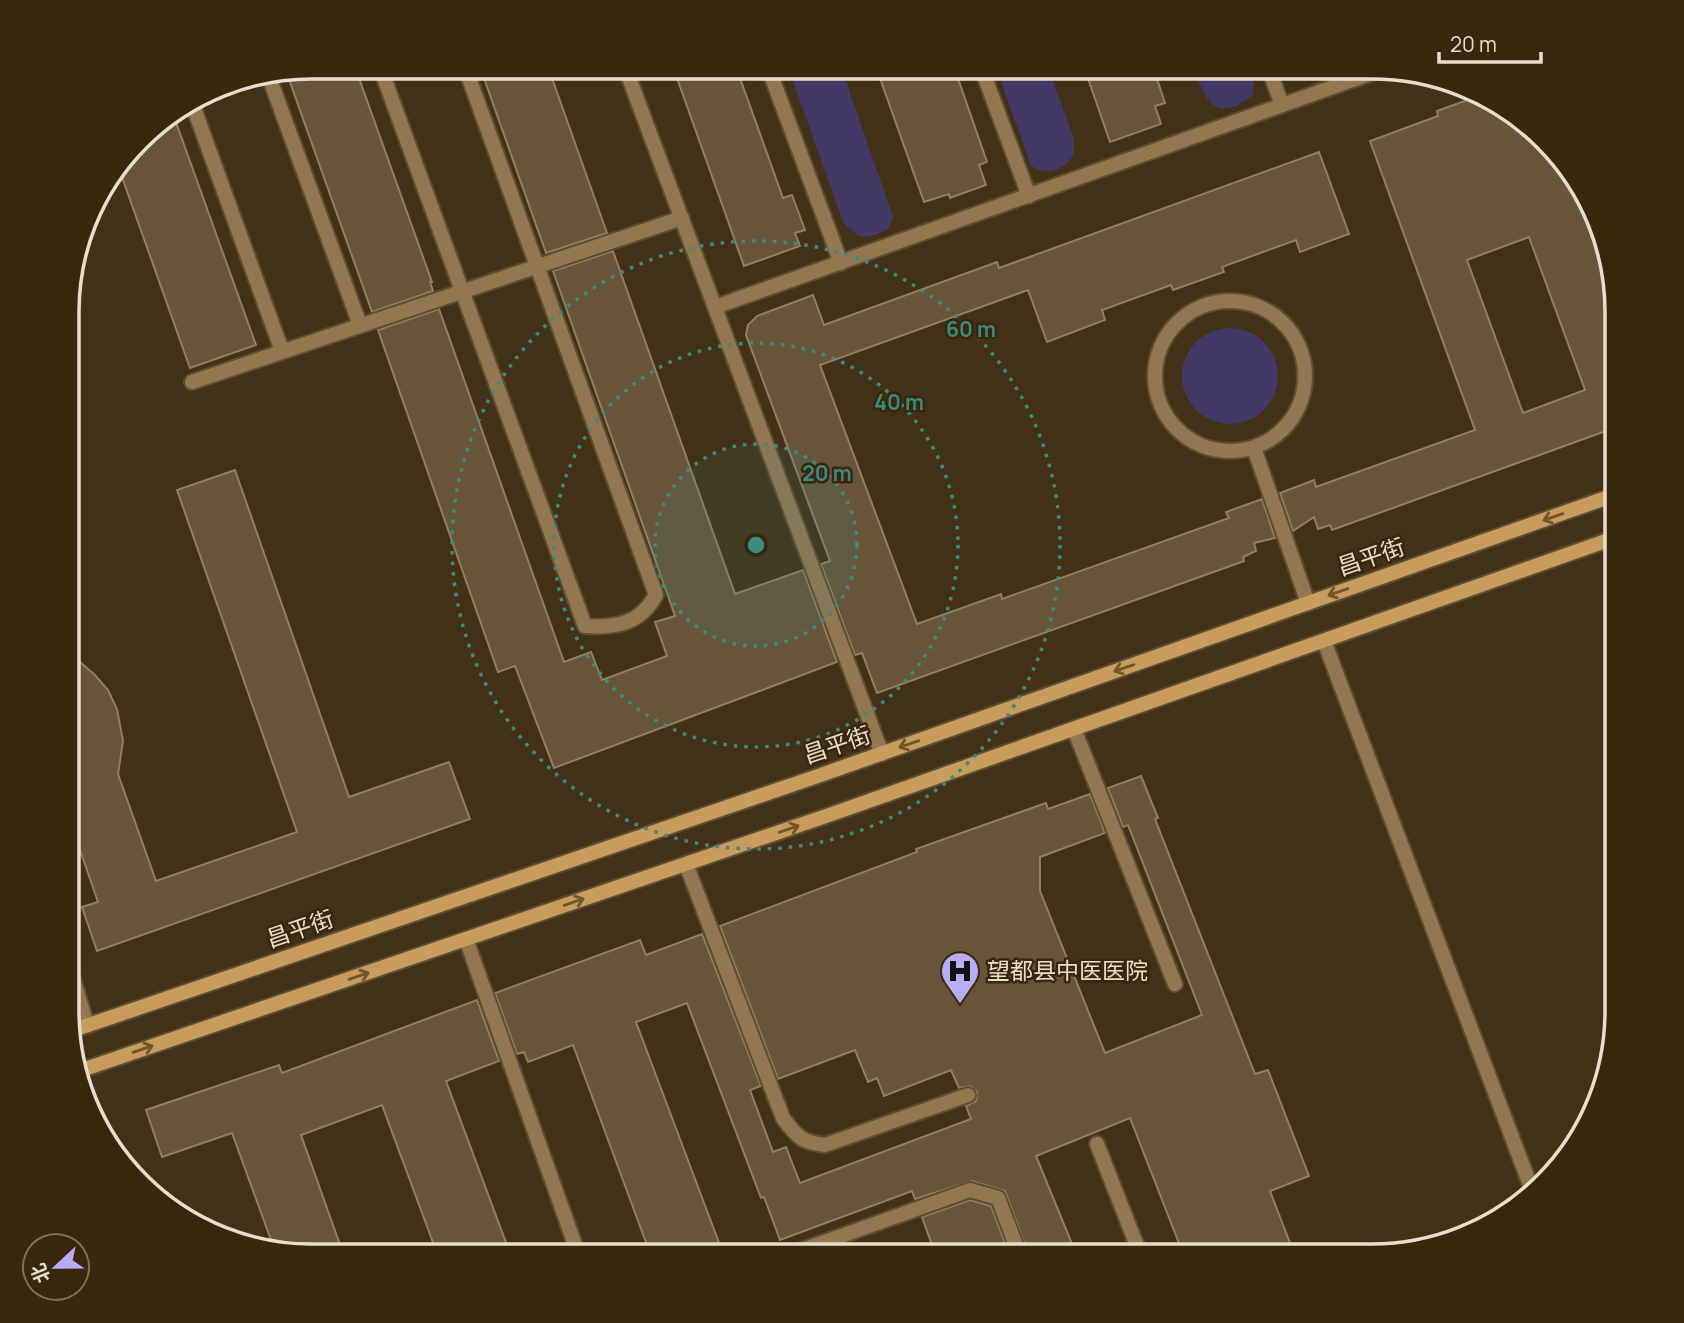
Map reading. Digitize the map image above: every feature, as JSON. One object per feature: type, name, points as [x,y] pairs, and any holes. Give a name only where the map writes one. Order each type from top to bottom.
[{"type":"street","points":[[385,79],[585,626],[608,627],[639,618],[656,595],[470,79]]},
{"type":"street","points":[[630,79],[882,754]]},
{"type":"street","points":[[772,79],[841,262]]},
{"type":"street","points":[[985,79],[1029,196]]},
{"type":"street","points":[[1272,79],[1282,105]]},
{"type":"street","points":[[715,307],[1355,79]]},
{"type":"street","points":[[271,82],[360,325]]},
{"type":"street","points":[[194,111],[282,351]]},
{"type":"street","points":[[192,382],[682,218]]},
{"type":"street","points":[[1222,300],[1241,301],[1261,307],[1284,325],[1301,350],[1305,370],[1304,390],[1298,409],[1287,426],[1272,439],[1254,448],[1226,451],[1198,445],[1169,421],[1160,405],[1154,377],[1160,347],[1170,330],[1184,315],[1202,305],[1222,300]]},
{"type":"street","points":[[1254,448],[1308,603]]},
{"type":"street","name":"昌平街","points":[[79,1028],[882,754],[1605,498]]},
{"type":"street","points":[[86,1069],[686,864],[1605,541]]},
{"type":"street","points":[[1324,640],[1529,1183]]},
{"type":"street","points":[[1074,729],[1175,984]]},
{"type":"street","points":[[686,864],[783,1118],[795,1135],[807,1143],[825,1145],[968,1095]]},
{"type":"street","points":[[466,939],[575,1244]]},
{"type":"street","points":[[79,999],[87,1026]]},
{"type":"street","points":[[1097,1144],[1136,1244]]},
{"type":"street","points":[[820,1244],[970,1190],[998,1198],[1015,1244]]},
{"type":"shaded area","points":[[792,79],[845,79],[893,217],[888,229],[869,237],[854,233],[843,222]]},
{"type":"shaded area","points":[[1000,79],[1052,79],[1074,139],[1074,155],[1060,168],[1044,171],[1031,166]]},
{"type":"shaded area","points":[[1198,79],[1253,79],[1254,82],[1253,95],[1229,108],[1214,105]]},
{"type":"shaded area","points":[[1230,328],[1248,332],[1264,342],[1274,358],[1278,376],[1274,394],[1264,410],[1248,420],[1230,424],[1212,420],[1196,410],[1186,394],[1182,376],[1186,358],[1196,342],[1212,332]]},
{"type":"building","points":[[359,79],[432,282],[433,291],[372,312],[289,80]]},
{"type":"building","points":[[484,79],[552,79],[607,233],[546,253]]},
{"type":"building","points":[[677,79],[740,79],[783,198],[792,195],[805,230],[795,233],[800,246],[744,266]]},
{"type":"building","points":[[880,79],[958,79],[987,162],[979,165],[986,185],[950,198],[949,194],[924,202]]},
{"type":"building","points":[[1088,79],[1157,79],[1165,103],[1155,106],[1161,124],[1110,142]]},
{"type":"building","points":[[1468,100],[1489,110],[1537,147],[1574,195],[1593,237],[1601,266],[1605,297],[1605,431],[1332,530],[1330,525],[1318,529],[1314,517],[1293,531],[1280,493],[1314,480],[1316,487],[1475,430],[1370,141],[1438,116],[1437,111]],"holes":[[[1529,237],[1585,390],[1523,413],[1467,260]]]},
{"type":"building","points":[[176,123],[256,345],[190,368],[122,177],[137,158]]},
{"type":"building","points":[[1319,152],[1349,234],[1300,252],[1296,240],[1222,267],[1224,272],[1173,290],[1171,285],[1102,310],[1105,320],[1047,342],[1028,290],[820,365],[917,624],[1001,594],[1002,599],[1229,518],[1226,512],[1262,499],[1275,538],[1254,543],[1256,551],[1243,557],[1244,561],[877,693],[862,653],[855,655],[821,564],[830,561],[746,335],[748,325],[757,316],[813,295],[824,325],[997,262],[999,268]]},
{"type":"building","points":[[613,251],[735,594],[803,570],[837,662],[554,768],[515,666],[498,672],[378,330],[439,309],[564,662],[591,652],[602,680],[667,656],[655,622],[675,616],[553,271]]},
{"type":"building","points":[[235,470],[349,797],[449,762],[470,819],[97,951],[82,907],[98,902],[79,847],[79,661],[108,690],[117,709],[123,741],[118,774],[156,881],[297,832],[177,490]]},
{"type":"building","name":"望都县中医医院","points":[[1141,776],[1158,818],[1155,819],[1255,1074],[1268,1070],[1309,1176],[1270,1191],[1290,1244],[1179,1244],[1130,1118],[1036,1156],[1072,1244],[1025,1244],[1005,1191],[972,1181],[915,1199],[912,1191],[780,1240],[764,1197],[761,1198],[687,1003],[636,1022],[719,1244],[647,1244],[573,1045],[528,1062],[524,1052],[517,1054],[495,993],[640,940],[646,955],[702,934],[761,1086],[750,1090],[773,1152],[786,1147],[800,1183],[971,1119],[966,1106],[976,1101],[977,1092],[970,1086],[959,1088],[951,1070],[884,1096],[877,1078],[868,1082],[855,1050],[778,1079],[720,926],[917,852],[916,849],[1046,803],[1048,809],[1090,794],[1105,833],[1040,857],[1040,891],[1105,1053],[1202,1015],[1128,825],[1123,827],[1108,788]]},
{"type":"building","points":[[477,1000],[499,1061],[446,1081],[507,1244],[434,1244],[382,1105],[301,1135],[340,1244],[271,1241],[232,1133],[162,1157],[146,1110],[279,1065],[282,1073]]},
{"type":"building","points":[[970,1200],[991,1206],[1005,1244],[932,1244],[922,1217]]},
{"type":"place","name":"望都县中医医院","points":[[960,1005]]}]
